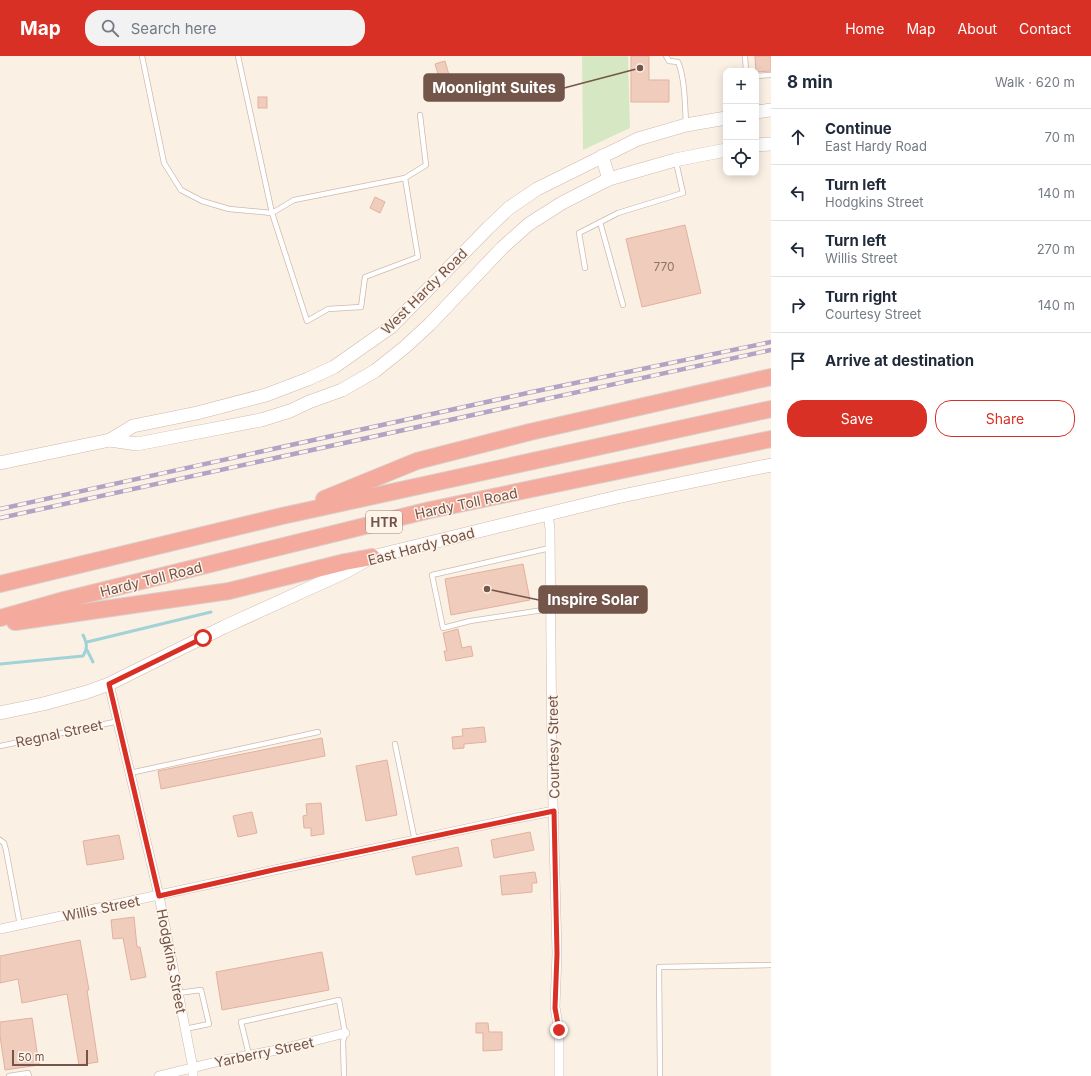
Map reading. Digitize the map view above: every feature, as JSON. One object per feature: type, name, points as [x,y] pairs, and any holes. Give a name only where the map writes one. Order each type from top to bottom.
[{"type":"highway","points":[[282,516],[417,461],[530,432],[771,377]]},
{"type":"highway","name":"Hardy Toll Road","points":[[0,584],[282,516],[771,409]]},
{"type":"highway","name":"Hardy Toll Road","points":[[0,618],[72,598],[430,510],[771,439]]},
{"type":"highway","points":[[0,624],[229,591],[345,562],[372,557]]},
{"type":"main road","points":[[759,112],[771,110]]},
{"type":"main road","name":"West Hardy Road","points":[[0,463],[110,440],[133,426],[197,413],[266,395],[334,367],[391,327],[509,208],[537,189],[638,139],[686,125],[723,119]]},
{"type":"main road","points":[[759,145],[771,144]]},
{"type":"main road","name":"West Hardy Road","points":[[110,440],[137,444],[261,420],[290,411],[309,402],[342,390],[375,371],[405,347],[430,324],[502,248],[530,224],[562,203],[609,179],[675,160],[723,151]]},
{"type":"main road","points":[[602,156],[609,179]]},
{"type":"main road","points":[[308,379],[309,402]]},
{"type":"main road","name":"East Hardy Road","points":[[0,713],[43,704],[87,692],[109,684],[224,627],[345,572],[372,557],[617,497],[771,466]]},
{"type":"street","name":"Courtesy Street","points":[[548,514],[550,529],[550,609],[557,954],[555,1008],[559,1030],[559,1076]]},
{"type":"street","name":"Hodgkins Street","points":[[109,684],[159,896],[193,1072]]},
{"type":"street","name":"Willis Street","points":[[0,929],[554,811]]},
{"type":"street","name":"Yarberry Street","points":[[160,1076],[193,1072],[249,1056],[346,1033]]},
{"type":"lane","points":[[142,56],[164,163],[181,190],[202,201],[229,210],[272,212],[294,200],[405,178],[426,165],[420,115]]},
{"type":"lane","points":[[238,56],[272,212],[307,320],[328,309],[362,307],[365,276],[418,257],[405,178]]},
{"type":"lane","points":[[666,56],[669,61],[678,62],[680,67],[683,78],[686,125]]},
{"type":"lane","points":[[745,56],[746,68]]},
{"type":"lane","points":[[759,76],[771,75]]},
{"type":"lane","points":[[585,268],[579,233],[618,212],[683,193],[675,160]]},
{"type":"lane","points":[[600,222],[623,305]]},
{"type":"lane","points":[[550,548],[432,575],[443,628],[470,621],[550,609]]},
{"type":"lane","name":"Regnal Street","points":[[0,746],[118,721]]},
{"type":"lane","points":[[130,773],[318,732]]},
{"type":"lane","points":[[395,744],[415,841]]},
{"type":"lane","points":[[0,840],[4,842],[6,850],[20,925]]},
{"type":"lane","points":[[660,1076],[659,967],[771,965]]},
{"type":"lane","points":[[178,993],[201,990],[209,1024],[185,1029]]},
{"type":"lane","points":[[249,1056],[240,1022],[339,1000],[346,1033],[342,1048],[344,1076]]},
{"type":"lane","points":[[9,1076],[28,1073],[29,1076]]},
{"type":"green space","points":[[582,56],[628,56],[630,128],[583,150]]},
{"type":"building","points":[[631,56],[649,56],[649,80],[669,80],[669,102],[631,102]]},
{"type":"building","points":[[755,56],[771,56],[771,71],[759,72],[759,68],[756,68]]},
{"type":"building","points":[[445,61],[449,75],[439,77],[435,64]]},
{"type":"building","points":[[258,97],[267,97],[267,108],[258,108]]},
{"type":"building","points":[[375,197],[385,202],[380,213],[370,208]]},
{"type":"building","points":[[685,225],[701,293],[642,307],[626,239]]},
{"type":"building","points":[[523,564],[530,600],[451,615],[445,579]]},
{"type":"building","points":[[458,629],[462,648],[471,646],[473,656],[446,661],[444,651],[447,651],[443,633]]},
{"type":"building","points":[[484,727],[486,742],[464,744],[464,748],[453,749],[452,737],[463,736],[462,729]]},
{"type":"building","points":[[322,738],[325,756],[161,789],[158,771]]},
{"type":"building","points":[[387,760],[397,815],[366,821],[356,766]]},
{"type":"building","points":[[321,803],[324,834],[311,836],[311,828],[304,828],[303,816],[307,815],[306,804]]},
{"type":"building","points":[[252,812],[257,833],[238,837],[233,816]]},
{"type":"building","points":[[530,832],[534,850],[494,858],[491,840]]},
{"type":"building","points":[[119,835],[124,859],[87,865],[83,841]]},
{"type":"building","points":[[458,847],[462,866],[416,875],[412,857]]},
{"type":"building","points":[[535,872],[537,883],[532,883],[532,892],[502,895],[500,876]]},
{"type":"building","points":[[134,917],[137,947],[140,947],[146,977],[131,980],[123,938],[113,939],[111,920]]},
{"type":"building","points":[[80,940],[89,990],[87,990],[98,1062],[79,1065],[67,994],[22,1003],[18,979],[0,983],[0,956]]},
{"type":"building","points":[[322,952],[329,990],[222,1010],[216,972]]},
{"type":"building","points":[[32,1018],[39,1065],[5,1070],[0,1036],[0,1022]]},
{"type":"building","points":[[476,1023],[488,1023],[489,1032],[502,1032],[502,1050],[483,1051],[483,1033],[476,1033]]},
{"type":"waterway","points":[[87,642],[211,612]]},
{"type":"waterway","points":[[0,664],[83,656],[86,650],[83,635]]},
{"type":"waterway","points":[[87,650],[93,662]]},
{"type":"railway","points":[[0,509],[532,392],[771,342]]},
{"type":"railway","points":[[0,518],[771,350]]},
{"type":"place","name":"Moonlight Suites","points":[[640,68]]},
{"type":"place","name":"Inspire Solar","points":[[487,589]]},
{"type":"route","points":[[203,638],[109,684],[159,896],[273,870],[554,811],[557,954],[555,1008],[559,1030]]}]
